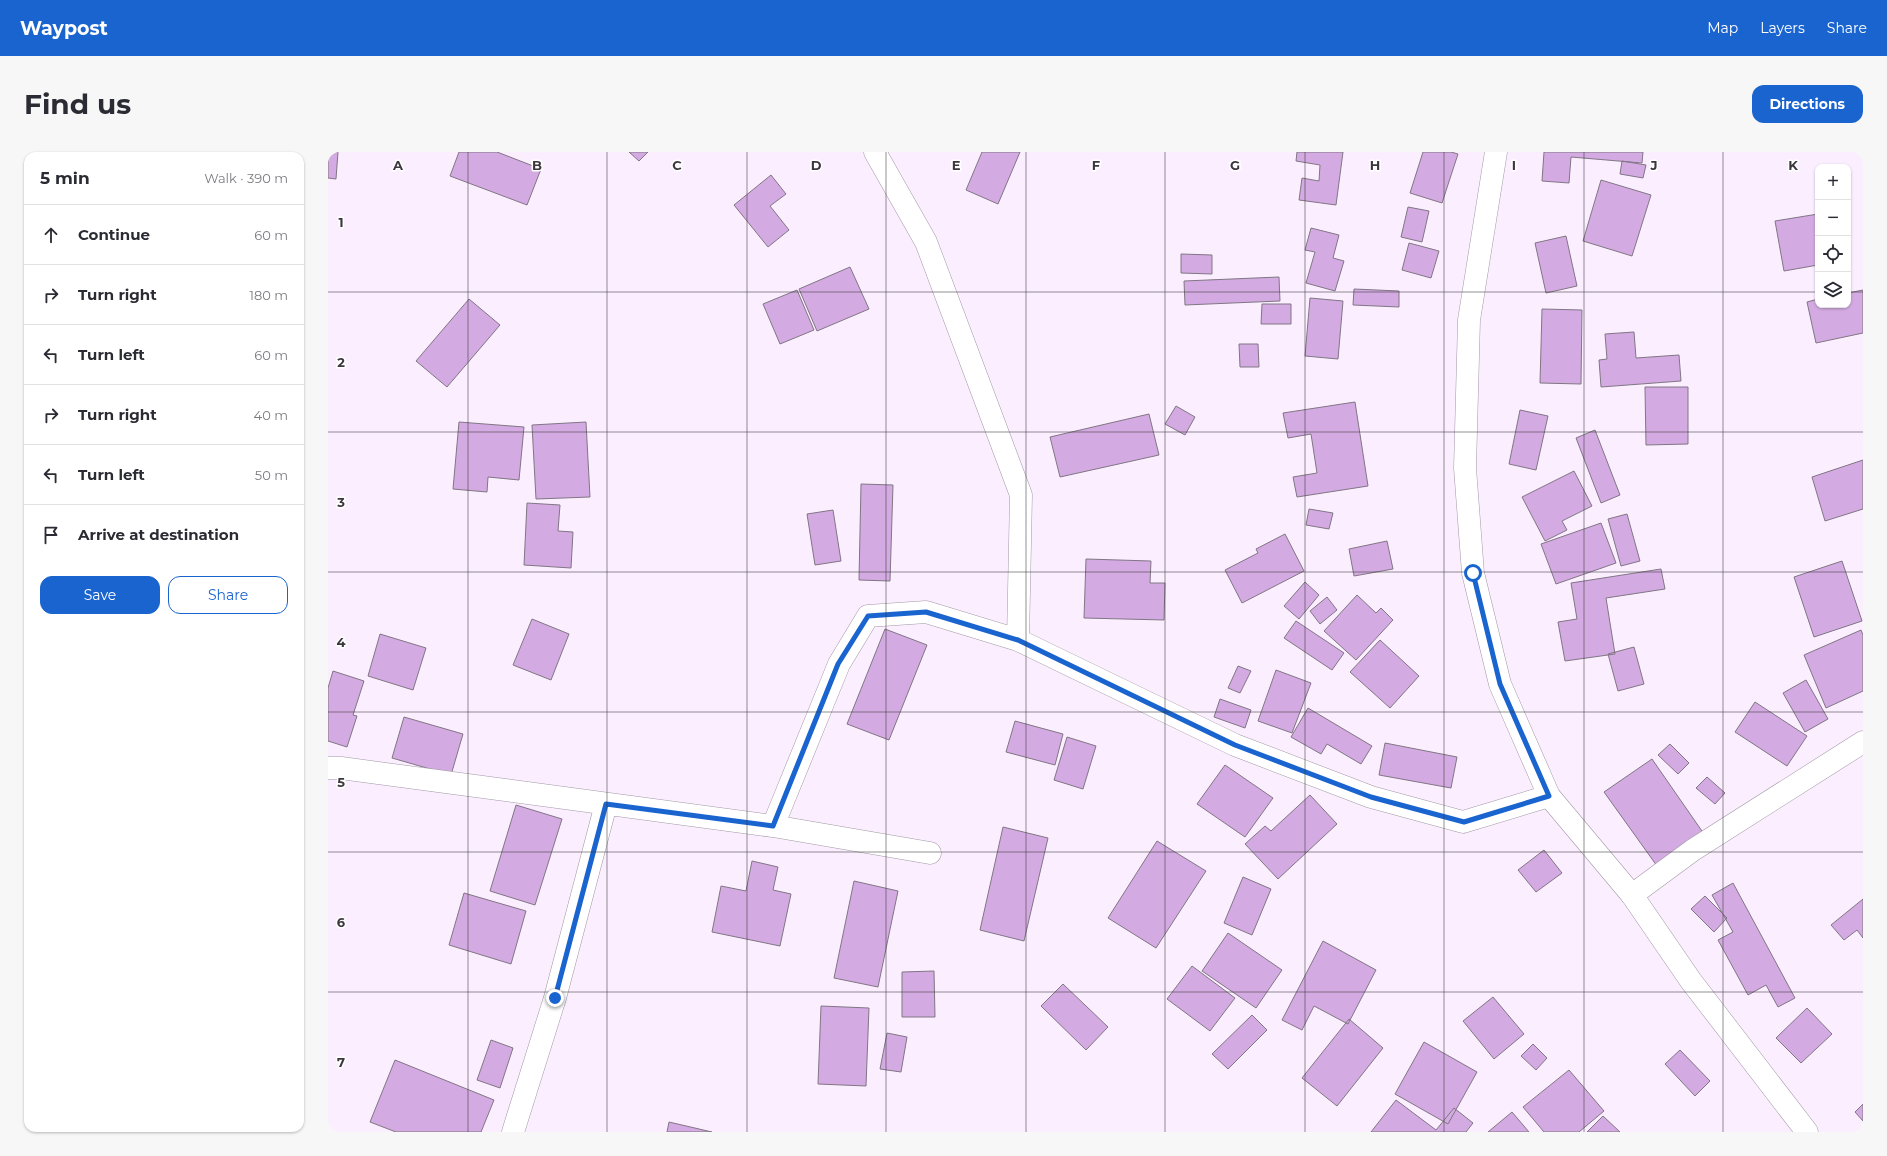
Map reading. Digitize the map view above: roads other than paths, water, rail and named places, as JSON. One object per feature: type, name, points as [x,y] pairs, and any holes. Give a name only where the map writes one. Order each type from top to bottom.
[{"type":"street","points":[[875,152],[926,242],[1021,495],[1018,640]]},
{"type":"street","points":[[1496,152],[1469,320],[1465,468],[1473,573],[1500,684],[1549,796],[1632,895],[1691,981],[1807,1132]]},
{"type":"street","points":[[773,826],[838,664],[868,616],[926,612],[1018,640],[1235,745],[1371,797],[1464,822],[1549,796]]},
{"type":"street","points":[[1632,895],[1693,850],[1863,742]]},
{"type":"street","points":[[328,768],[341,768],[773,826],[930,853]]},
{"type":"street","points":[[513,1132],[555,998],[606,804]]}]
